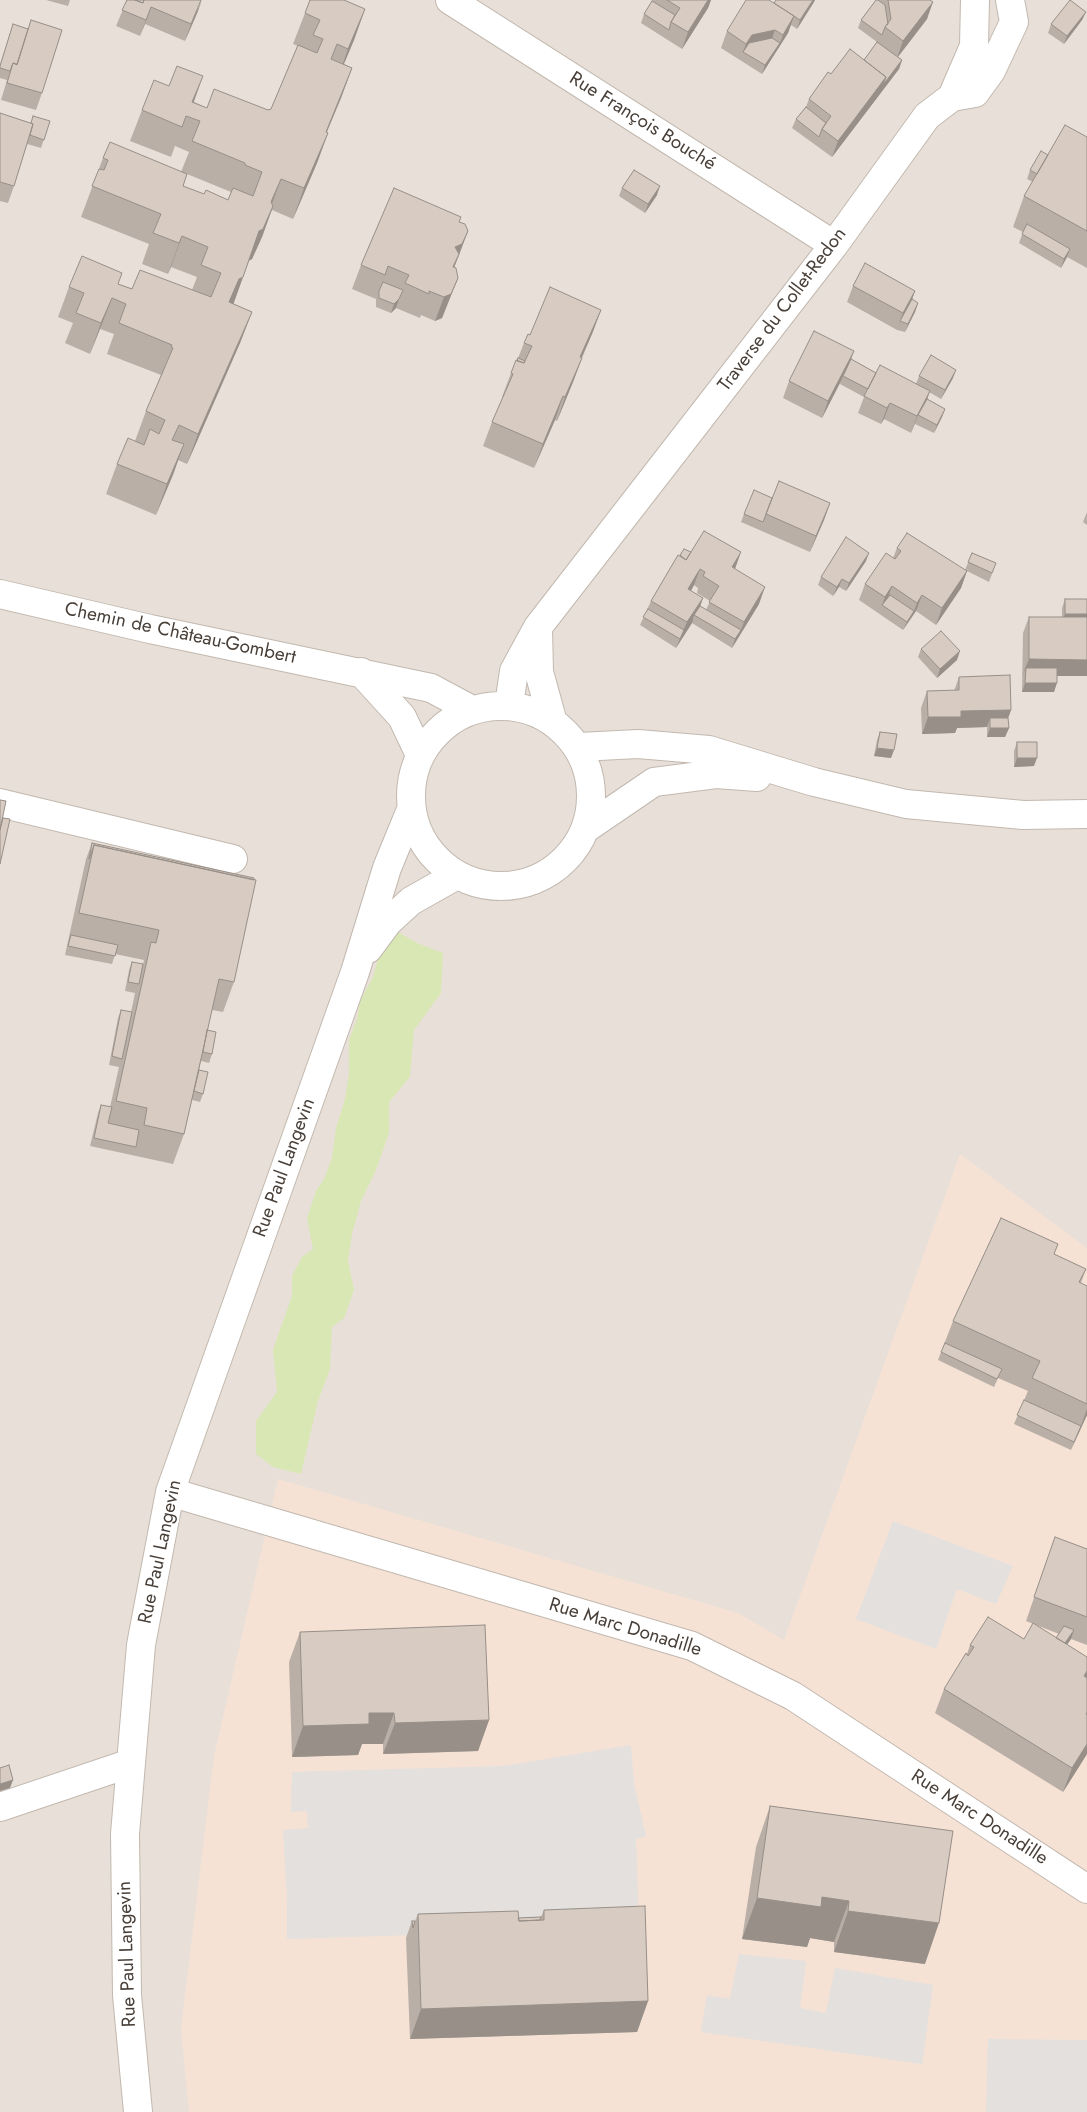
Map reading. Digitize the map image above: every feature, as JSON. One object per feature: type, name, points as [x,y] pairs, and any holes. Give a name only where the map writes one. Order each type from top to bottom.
[{"type":"street","name":"Rue François Bouché","points":[[450,0],[834,245]]},
{"type":"street","points":[[952,97],[974,46],[975,0]]},
{"type":"street","name":"Traverse du Collet-Redon","points":[[509,705],[514,671],[538,627],[834,245],[927,116],[952,97],[975,93],[991,71],[1014,22],[1010,0]]},
{"type":"street","name":"Chemin de Château-Gombert","points":[[0,594],[150,629],[431,688],[472,710]]},
{"type":"street","points":[[538,627],[539,672],[552,720]]},
{"type":"street","points":[[361,672],[402,717],[420,755]]},
{"type":"street","points":[[588,826],[592,786],[578,747],[552,720],[509,705],[472,710],[442,727],[420,755],[411,785],[410,812],[429,850],[457,874],[495,886],[534,881],[567,860],[588,826],[654,782],[716,774],[814,782]]},
{"type":"street","points":[[578,747],[638,744],[708,750],[814,782],[906,804],[1023,815],[1087,814]]},
{"type":"street","points":[[0,804],[233,859]]},
{"type":"street","name":"Rue Paul Langevin","points":[[138,2112],[127,1996],[125,1834],[141,1645],[170,1492],[358,962],[387,868],[410,812]]},
{"type":"street","name":"Rue Paul Langevin","points":[[358,962],[388,922],[411,901],[457,874]]},
{"type":"street","name":"Rue Marc Donadille","points":[[170,1492],[692,1646],[792,1696],[1087,1889]]},
{"type":"street","points":[[0,1807],[131,1762]]},
{"type":"shaded area","points":[[0,0],[1087,0],[1087,2112],[0,2112]]},
{"type":"shaded area","points":[[960,1154],[1087,1248],[1087,2112],[189,2112],[181,2028],[214,1756],[278,1479],[738,1613],[784,1640]]},
{"type":"shaded area","points":[[893,1521],[1013,1566],[996,1604],[957,1589],[936,1649],[856,1619]]},
{"type":"shaded area","points":[[631,1745],[634,1784],[646,1836],[636,1839],[639,1928],[287,1939],[283,1830],[308,1828],[307,1811],[291,1812],[292,1772],[503,1766]]},
{"type":"shaded area","points":[[739,1954],[806,1961],[800,2008],[826,2013],[835,1968],[933,1985],[922,2064],[701,2032],[707,1995],[730,1999]]},
{"type":"shaded area","points":[[988,2039],[1087,2040],[1087,2112],[986,2112]]},
{"type":"green space","points":[[398,932],[417,943],[443,953],[441,993],[414,1030],[410,1077],[389,1102],[389,1133],[376,1170],[361,1201],[352,1234],[348,1261],[354,1290],[344,1318],[332,1327],[330,1369],[318,1401],[301,1474],[273,1467],[256,1454],[256,1421],[277,1392],[273,1350],[292,1296],[292,1276],[302,1257],[313,1249],[307,1218],[316,1191],[324,1179],[332,1158],[336,1128],[345,1099],[349,1074],[349,1040],[357,1019],[360,1001],[373,977],[380,952]]},
{"type":"building","points":[[127,0],[143,3],[144,0],[201,0],[191,24],[151,7],[146,20],[122,10]]},
{"type":"building","points":[[310,0],[344,0],[365,9],[348,49],[337,44],[331,59],[352,68],[326,132],[328,133],[304,188],[281,179],[271,202],[273,206],[263,229],[259,231],[243,277],[239,279],[229,302],[252,312],[198,434],[179,425],[172,440],[184,444],[167,484],[117,464],[128,438],[144,445],[150,429],[159,434],[165,420],[146,411],[173,348],[171,347],[172,345],[119,323],[126,304],[112,298],[101,323],[76,313],[84,293],[69,287],[82,256],[122,273],[118,284],[132,289],[140,270],[211,297],[221,273],[201,265],[208,247],[182,236],[179,243],[153,233],[161,214],[92,186],[99,169],[104,170],[108,160],[103,158],[110,142],[187,174],[183,186],[204,194],[206,190],[228,200],[233,188],[253,196],[262,172],[192,141],[200,121],[186,116],[182,127],[142,110],[154,80],[169,86],[177,66],[203,76],[192,102],[207,108],[214,89],[268,110],[271,109],[298,45],[317,53],[323,39],[313,35],[320,20],[305,13]]},
{"type":"building","points":[[667,0],[708,0],[688,32],[671,22],[680,8]]},
{"type":"building","points":[[746,0],[769,0],[794,16],[783,35],[775,30],[752,35],[746,44],[727,31]]},
{"type":"building","points":[[776,0],[813,0],[800,20],[774,3]]},
{"type":"building","points":[[876,0],[885,5],[888,24],[882,35],[861,20]]},
{"type":"building","points":[[888,0],[930,0],[933,2],[903,41],[885,27],[891,19]]},
{"type":"building","points":[[1070,0],[1086,12],[1067,36],[1051,24]]},
{"type":"building","points":[[652,1],[675,15],[669,30],[644,14]]},
{"type":"building","points":[[31,20],[62,30],[42,93],[7,83],[13,63],[17,65]]},
{"type":"building","points":[[13,24],[28,29],[17,64],[13,63],[10,71],[0,68],[0,66]]},
{"type":"building","points":[[772,38],[780,43],[765,65],[743,52],[749,43]]},
{"type":"building","points":[[877,42],[902,60],[883,85],[886,77],[864,60]]},
{"type":"building","points":[[850,49],[886,77],[838,141],[822,129],[831,116],[809,99],[828,72],[831,74]]},
{"type":"building","points":[[806,107],[826,123],[819,137],[796,119]]},
{"type":"building","points":[[0,113],[33,124],[14,186],[0,182]]},
{"type":"building","points":[[33,116],[50,121],[44,140],[30,135]]},
{"type":"building","points":[[1065,125],[1087,137],[1087,231],[1024,196]]},
{"type":"building","points":[[1041,151],[1048,155],[1037,174],[1030,170]]},
{"type":"building","points":[[634,170],[660,186],[648,204],[622,188]]},
{"type":"building","points":[[394,188],[461,217],[459,222],[465,224],[468,231],[462,244],[455,247],[459,254],[453,267],[456,268],[458,278],[451,294],[444,297],[429,291],[429,294],[405,283],[409,275],[388,266],[385,275],[361,265]]},
{"type":"building","points":[[1027,224],[1070,249],[1064,259],[1022,234]]},
{"type":"building","points":[[865,263],[915,291],[903,313],[853,286]]},
{"type":"building","points":[[383,282],[403,290],[399,299],[394,304],[379,298],[379,291]]},
{"type":"building","points":[[550,287],[601,310],[580,357],[582,358],[565,397],[563,396],[543,444],[492,422],[513,374],[511,373],[516,360],[524,363],[532,346],[524,343],[528,334],[530,335]]},
{"type":"building","points":[[912,299],[918,303],[908,324],[900,321]]},
{"type":"building","points":[[814,331],[854,351],[828,401],[789,381]]},
{"type":"building","points":[[931,355],[956,370],[945,390],[919,376]]},
{"type":"building","points":[[518,358],[525,361],[524,363],[517,361]]},
{"type":"building","points":[[851,359],[876,373],[868,389],[843,376]]},
{"type":"building","points":[[880,365],[930,391],[917,416],[890,403],[887,408],[864,396]]},
{"type":"building","points":[[927,399],[945,409],[937,425],[918,415]]},
{"type":"building","points":[[779,481],[830,503],[816,536],[766,514]]},
{"type":"building","points":[[754,490],[772,498],[763,522],[744,514]]},
{"type":"building","points":[[704,531],[741,552],[732,567],[765,587],[744,622],[709,602],[719,586],[703,576],[705,572],[700,569],[688,589],[703,598],[687,622],[651,601],[678,555],[686,560]]},
{"type":"building","points":[[907,533],[967,571],[942,608],[922,595],[917,603],[892,586],[885,597],[865,584],[886,553],[895,559],[901,551],[897,548]]},
{"type":"building","points":[[846,537],[869,553],[849,583],[842,579],[837,587],[821,577]]},
{"type":"building","points":[[684,549],[691,552],[686,560],[680,555]]},
{"type":"building","points":[[972,553],[996,563],[992,573],[968,562]]},
{"type":"building","points":[[890,595],[914,611],[907,622],[882,605]]},
{"type":"building","points":[[1065,599],[1087,599],[1087,614],[1065,614]]},
{"type":"building","points":[[700,606],[741,630],[735,639],[694,615]]},
{"type":"building","points":[[648,609],[684,630],[680,639],[643,617]]},
{"type":"building","points":[[1029,617],[1087,617],[1087,660],[1029,659]]},
{"type":"building","points":[[941,631],[960,651],[940,669],[921,649]]},
{"type":"building","points":[[1026,668],[1057,668],[1057,683],[1025,683]]},
{"type":"building","points":[[1010,675],[1011,710],[961,711],[961,717],[928,717],[927,691],[959,690],[959,677]]},
{"type":"building","points":[[990,718],[1008,718],[1009,728],[990,728]]},
{"type":"building","points":[[880,732],[897,734],[894,750],[877,748]]},
{"type":"building","points":[[1017,742],[1037,742],[1037,758],[1017,758]]},
{"type":"building","points":[[0,800],[6,801],[0,830]]},
{"type":"building","points":[[3,818],[10,819],[0,864],[0,830]]},
{"type":"building","points":[[92,843],[254,878],[254,880],[94,845],[89,859]]},
{"type":"building","points":[[94,845],[256,880],[234,982],[219,979],[184,1134],[144,1125],[147,1108],[116,1101],[151,942],[156,943],[159,930],[79,913]]},
{"type":"building","points":[[71,935],[118,945],[115,956],[68,946]]},
{"type":"building","points":[[132,962],[143,964],[139,984],[128,982]]},
{"type":"building","points":[[121,1010],[132,1012],[122,1059],[112,1056]]},
{"type":"building","points":[[207,1030],[216,1032],[212,1054],[203,1052]]},
{"type":"building","points":[[199,1070],[208,1072],[203,1094],[194,1091]]},
{"type":"building","points":[[101,1105],[112,1107],[108,1123],[139,1130],[136,1147],[94,1138]]},
{"type":"building","points":[[1001,1218],[1058,1244],[1054,1254],[1086,1269],[1079,1282],[1087,1286],[1087,1404],[1032,1378],[1040,1361],[953,1321]]},
{"type":"building","points":[[945,1343],[1002,1369],[997,1379],[941,1352]]},
{"type":"building","points":[[1024,1400],[1081,1426],[1074,1442],[1017,1415]]},
{"type":"building","points":[[1055,1537],[1087,1549],[1087,1617],[1034,1597]]},
{"type":"building","points":[[988,1617],[1024,1639],[1033,1623],[1087,1657],[1087,1671],[1084,1676],[1087,1678],[1087,1744],[1072,1768],[944,1689],[966,1653],[968,1656],[974,1647],[970,1645]]},
{"type":"building","points":[[485,1625],[489,1720],[395,1723],[394,1713],[369,1713],[369,1724],[303,1726],[300,1632]]},
{"type":"building","points":[[1064,1626],[1074,1630],[1065,1643],[1056,1638]]},
{"type":"building","points":[[9,1765],[13,1780],[0,1784],[0,1768]]},
{"type":"building","points":[[770,1806],[953,1831],[939,1923],[848,1911],[849,1901],[822,1897],[821,1907],[757,1898]]},
{"type":"building","points":[[645,1906],[648,2001],[421,2009],[418,1914],[518,1911],[519,1921],[544,1920],[544,1910]]},
{"type":"building","points":[[541,1917],[540,1920],[519,1921],[518,1918]]}]
